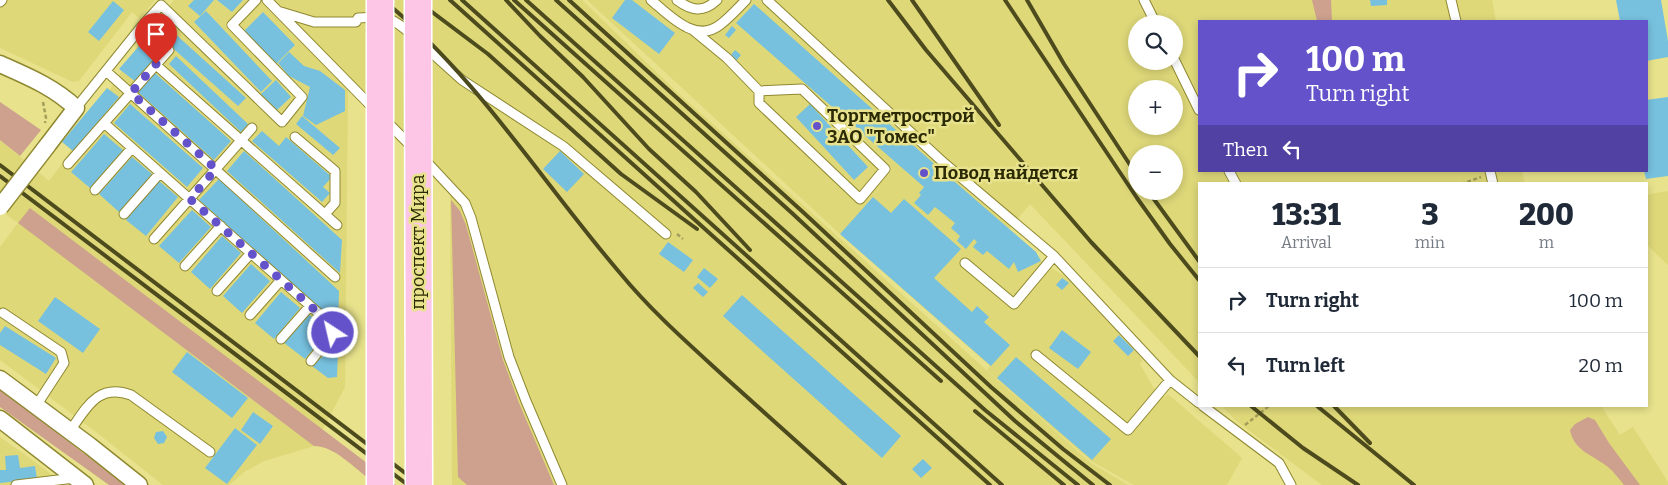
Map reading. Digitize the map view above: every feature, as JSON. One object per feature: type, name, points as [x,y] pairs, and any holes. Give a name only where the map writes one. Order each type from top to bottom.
[{"type":"main road","points":[[380,0],[380,485]]},
{"type":"main road","name":"проспект Мира","points":[[418,0],[418,485]]},
{"type":"street","points":[[0,64],[66,98],[76,108],[0,207]]},
{"type":"street","points":[[0,379],[139,485]]},
{"type":"street","points":[[0,419],[80,481]]},
{"type":"lane","points":[[76,108],[161,5],[282,122],[302,97],[232,25],[256,0]]},
{"type":"lane","points":[[266,0],[465,204],[477,239],[509,357],[562,485]]},
{"type":"lane","points":[[652,0],[682,26],[693,30],[727,58],[759,91],[759,103],[860,199],[885,168],[802,89],[759,91]]},
{"type":"lane","points":[[678,0],[688,8],[698,9],[707,7],[718,0]]},
{"type":"lane","points":[[693,30],[708,30],[720,26],[746,0]]},
{"type":"lane","points":[[767,0],[944,163],[1054,256],[1170,380],[1198,402]]},
{"type":"lane","points":[[1144,0],[1152,15]]},
{"type":"lane","points":[[1451,0],[1456,20]]},
{"type":"lane","points":[[278,11],[314,22],[356,22],[358,18],[382,16],[395,20],[462,80],[563,146],[666,234]]},
{"type":"lane","points":[[68,164],[169,50]]},
{"type":"lane","points":[[156,64],[337,225]]},
{"type":"lane","points":[[1179,70],[1198,108]]},
{"type":"lane","points":[[106,71],[335,278]]},
{"type":"lane","points":[[104,123],[333,326],[333,333],[310,361]]},
{"type":"lane","points":[[154,239],[252,128]]},
{"type":"lane","points":[[295,137],[335,171],[335,202],[325,214]]},
{"type":"lane","points":[[95,190],[132,148]]},
{"type":"lane","points":[[124,214],[160,173]]},
{"type":"lane","points":[[185,266],[220,226]]},
{"type":"lane","points":[[218,290],[251,253]]},
{"type":"lane","points":[[965,263],[1014,304],[1054,256]]},
{"type":"lane","points":[[250,315],[281,280]]},
{"type":"lane","points":[[281,339],[310,306]]},
{"type":"lane","points":[[3,314],[61,352],[64,363],[36,406]]},
{"type":"lane","points":[[1036,355],[1128,430],[1170,380]]},
{"type":"lane","points":[[70,431],[92,402],[100,395],[121,391],[131,395],[210,452]]},
{"type":"lane","points":[[1204,407],[1279,463],[1291,485]]},
{"type":"lane","points":[[16,485],[80,481]]},
{"type":"path","points":[[34,80],[32,86],[45,105],[46,118],[44,124]]},
{"type":"path","points":[[1466,182],[1491,173]]},
{"type":"path","points":[[1250,421],[1268,407]]},
{"type":"shaded area","points":[[0,0],[155,0],[140,19],[132,12],[79,81],[73,82],[0,48]]},
{"type":"shaded area","points":[[174,0],[582,0],[677,92],[1014,395],[1091,463],[1128,485],[452,485],[450,195],[348,89],[345,387],[314,446],[264,461],[244,472],[229,485],[163,485],[0,360],[0,247],[18,223],[0,210],[0,140],[49,181],[150,27]]},
{"type":"shaded area","points":[[587,0],[1492,0],[1496,20],[1198,20],[1198,172],[1522,172],[1525,182],[1198,182],[1198,381],[1030,204],[1009,229],[1036,252],[1041,261],[1064,276],[1077,288],[1134,350],[1143,361],[1140,364],[1153,387],[1165,397],[1168,394],[1242,458],[1227,485],[1134,485],[1091,461],[987,370],[990,366],[840,234]]},
{"type":"shaded area","points":[[1312,0],[1331,0],[1332,20],[1317,20]]},
{"type":"shaded area","points":[[0,102],[41,130],[20,156],[0,140]]},
{"type":"shaded area","points":[[1668,191],[1668,265],[1648,246],[1648,195]]},
{"type":"shaded area","points":[[451,200],[460,211],[466,225],[503,360],[554,485],[467,485],[458,477]]},
{"type":"shaded area","points":[[30,208],[396,485],[377,484],[331,450],[314,446],[18,223]]},
{"type":"shaded area","points":[[0,389],[125,485],[109,485],[0,407]]},
{"type":"shaded area","points":[[1223,407],[1602,407],[1620,435],[1633,427],[1668,482],[1668,485],[1322,485],[1235,420]]},
{"type":"shaded area","points":[[1588,417],[1595,420],[1609,443],[1640,485],[1624,485],[1608,467],[1585,452],[1576,443],[1570,430],[1575,424]]},
{"type":"shaded area","points":[[0,437],[38,464],[65,485],[0,485]]},
{"type":"building","points":[[194,0],[214,0],[200,16],[188,6]]},
{"type":"building","points":[[217,0],[243,0],[232,12]]},
{"type":"building","points":[[625,0],[632,0],[675,33],[659,54],[612,18]]},
{"type":"building","points":[[1370,0],[1387,0],[1387,5],[1371,6]]},
{"type":"building","points":[[1616,0],[1661,0],[1668,41],[1668,57],[1648,61],[1648,20],[1620,20]]},
{"type":"building","points":[[113,1],[124,10],[99,41],[88,32]]},
{"type":"building","points":[[754,4],[1036,252],[1041,261],[1018,272],[1014,262],[1009,269],[987,251],[983,255],[973,247],[977,242],[974,239],[966,249],[957,241],[960,236],[951,228],[955,223],[935,207],[928,215],[914,203],[921,195],[919,193],[924,187],[736,23]]},
{"type":"building","points":[[206,11],[272,81],[261,92],[194,22]]},
{"type":"building","points":[[263,12],[295,45],[276,64],[244,31]]},
{"type":"building","points":[[161,21],[246,98],[238,106],[168,44],[136,82],[119,69]]},
{"type":"building","points":[[732,26],[736,30],[729,38],[725,35]]},
{"type":"building","points":[[735,50],[741,55],[736,61],[730,56]]},
{"type":"building","points":[[289,52],[304,66],[320,71],[345,90],[345,111],[316,125],[303,116],[310,87],[289,76],[278,63]]},
{"type":"building","points":[[176,56],[248,124],[241,132],[169,64]]},
{"type":"building","points":[[155,73],[231,141],[214,160],[138,92]]},
{"type":"building","points":[[276,80],[291,97],[277,110],[261,94]]},
{"type":"building","points":[[107,88],[119,97],[73,151],[62,142]]},
{"type":"building","points":[[1668,97],[1668,176],[1646,179],[1644,172],[1648,172],[1648,100]]},
{"type":"building","points":[[130,104],[203,168],[187,187],[114,123]]},
{"type":"building","points":[[810,104],[868,167],[854,180],[796,117]]},
{"type":"building","points":[[302,116],[340,148],[333,155],[296,124]]},
{"type":"building","points":[[262,131],[279,146],[286,137],[332,177],[323,187],[330,193],[322,202],[252,141]]},
{"type":"building","points":[[104,134],[123,150],[90,188],[71,172]]},
{"type":"building","points":[[244,151],[342,240],[340,273],[227,171]]},
{"type":"building","points":[[560,151],[584,174],[567,192],[543,169]]},
{"type":"building","points":[[132,157],[152,174],[119,212],[99,194]]},
{"type":"building","points":[[219,179],[339,291],[338,325],[199,200]]},
{"type":"building","points":[[159,181],[178,197],[146,236],[126,220]]},
{"type":"building","points":[[873,197],[891,213],[904,199],[961,249],[934,278],[972,312],[977,306],[989,317],[984,322],[1010,345],[991,366],[840,234]]},
{"type":"building","points":[[192,210],[211,227],[179,263],[159,246]]},
{"type":"building","points":[[222,236],[241,253],[210,289],[191,272]]},
{"type":"building","points":[[668,242],[693,260],[684,272],[659,254]]},
{"type":"building","points":[[251,264],[270,281],[242,313],[223,296]]},
{"type":"building","points":[[704,268],[718,279],[710,288],[697,277]]},
{"type":"building","points":[[1062,278],[1069,283],[1062,290],[1056,285]]},
{"type":"building","points":[[698,283],[708,292],[703,297],[693,288]]},
{"type":"building","points":[[281,292],[300,308],[274,339],[255,323]]},
{"type":"building","points":[[742,295],[901,436],[882,458],[723,316]]},
{"type":"building","points":[[55,297],[100,329],[83,353],[38,321]]},
{"type":"building","points":[[307,313],[329,330],[305,359],[283,342]]},
{"type":"building","points":[[5,326],[56,358],[46,374],[0,345],[0,333]]},
{"type":"building","points":[[1062,330],[1091,352],[1078,369],[1049,348]]},
{"type":"building","points":[[1119,335],[1134,350],[1128,356],[1113,341]]},
{"type":"building","points":[[331,349],[338,352],[337,377],[328,378],[312,366]]},
{"type":"building","points":[[187,352],[248,398],[232,418],[172,372]]},
{"type":"building","points":[[1016,357],[1111,439],[1092,460],[997,378]]},
{"type":"building","points":[[253,412],[273,426],[260,444],[241,430]]},
{"type":"building","points":[[235,428],[257,445],[227,484],[205,468]]},
{"type":"building","points":[[163,431],[167,437],[164,443],[158,444],[154,438],[156,432]]},
{"type":"building","points":[[18,455],[20,468],[35,466],[37,479],[0,483],[0,470],[6,470],[5,456]]},
{"type":"building","points":[[923,459],[932,468],[921,478],[912,469]]},
{"type":"railway","points":[[383,0],[417,30],[479,96],[591,238],[645,301],[699,354],[845,485]]},
{"type":"railway","points":[[416,0],[488,54],[621,174],[697,229]]},
{"type":"railway","points":[[450,0],[990,485]]},
{"type":"railway","points":[[462,0],[1002,485]]},
{"type":"railway","points":[[506,0],[583,77],[649,149],[696,192],[750,250]]},
{"type":"railway","points":[[514,0],[941,381]]},
{"type":"railway","points":[[526,0],[985,410],[1078,485]]},
{"type":"railway","points":[[556,0],[793,214],[1015,421],[1093,485]]},
{"type":"railway","points":[[569,0],[804,213],[991,387],[1063,449],[1110,485]]},
{"type":"railway","points":[[888,0],[926,50],[1091,242],[1198,355]]},
{"type":"railway","points":[[912,0],[999,125]]},
{"type":"railway","points":[[1005,0],[1137,198],[1198,279]]},
{"type":"railway","points":[[1027,0],[1064,64],[1128,162]]},
{"type":"railway","points":[[0,165],[421,485]]},
{"type":"railway","points":[[0,176],[408,485]]},
{"type":"railway","points":[[1155,200],[1198,260]]},
{"type":"railway","points":[[1252,407],[1303,448],[1358,485]]},
{"type":"railway","points":[[1318,407],[1414,485]]},
{"type":"railway","points":[[1335,407],[1370,443]]},
{"type":"railway","points":[[975,411],[1064,485]]},
{"type":"place","name":"Торгметрострой ЗАО \"Томес\"","points":[[817,126]]},
{"type":"place","name":"Повод найдется","points":[[924,173]]},
{"type":"route","points":[[156,64],[131,93],[216,169],[190,199],[333,326],[333,333]]}]
